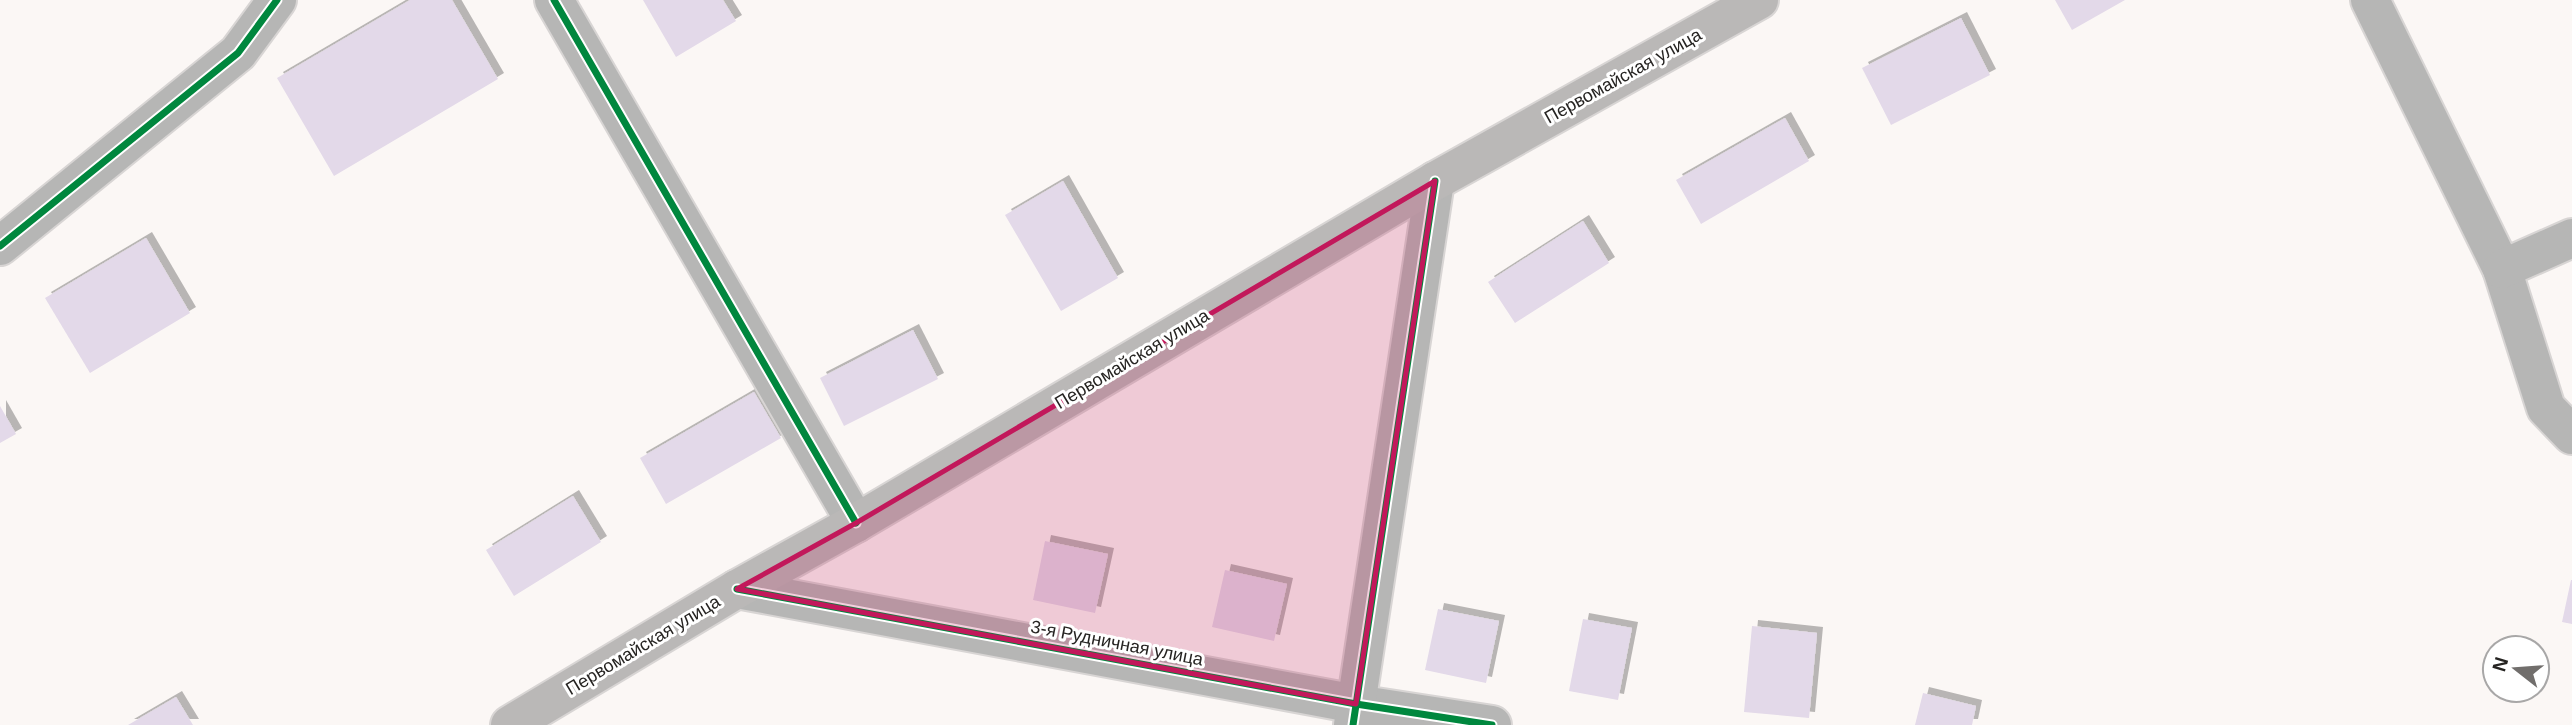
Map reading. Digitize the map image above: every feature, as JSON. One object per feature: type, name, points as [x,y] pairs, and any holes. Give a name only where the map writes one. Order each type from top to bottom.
[{"type":"main road","name":"Первомайская улица","points":[[510,725],[737,589],[856,523],[1435,181],[1759,0]]},
{"type":"street","points":[[0,246],[238,53],[277,0]]},
{"type":"street","points":[[554,0],[856,523]]},
{"type":"street","points":[[2370,0],[2501,269],[2546,408],[2572,435]]},
{"type":"street","points":[[1354,715],[1435,181]]},
{"type":"street","points":[[2501,269],[2572,238]]},
{"type":"street","name":"3-я Рудничная улица","points":[[737,589],[1354,715],[1492,725]]},
{"type":"highlighted area","points":[[1435,181],[1356,704],[737,589],[856,523]]},
{"type":"building","points":[[410,0],[452,0],[498,79],[334,176],[277,78]]},
{"type":"building","points":[[643,0],[723,0],[736,21],[676,57]]},
{"type":"building","points":[[2055,0],[2125,0],[2072,30]]},
{"type":"building","points":[[1961,18],[1990,75],[1891,125],[1862,68]]},
{"type":"building","points":[[1785,118],[1809,161],[1701,224],[1676,180]]},
{"type":"building","points":[[1063,181],[1118,278],[1061,311],[1005,215]]},
{"type":"building","points":[[1583,221],[1609,263],[1515,323],[1488,282]]},
{"type":"building","points":[[146,238],[190,313],[90,373],[45,298]]},
{"type":"building","points":[[913,330],[938,379],[844,426],[820,378]]},
{"type":"building","points":[[754,392],[781,438],[666,504],[640,458]]},
{"type":"building","points":[[0,406],[16,434],[0,443]]},
{"type":"building","points":[[573,496],[601,542],[514,596],[486,550]]},
{"type":"building","points":[[1045,541],[1108,554],[1095,613],[1033,600]]},
{"type":"building","points":[[1225,570],[1287,584],[1274,641],[1212,627]]},
{"type":"building","points":[[2572,580],[2572,624],[2562,622]]},
{"type":"building","points":[[1438,609],[1499,621],[1486,683],[1425,670]]},
{"type":"building","points":[[1583,619],[1632,628],[1618,700],[1569,691]]},
{"type":"building","points":[[1752,626],[1817,633],[1809,718],[1744,712]]},
{"type":"building","points":[[1923,693],[1976,706],[1972,725],[1915,725]]},
{"type":"building","points":[[176,697],[193,725],[128,725]]},
{"type":"cycle path","points":[[0,246],[238,53],[277,0]]},
{"type":"cycle path","points":[[554,0],[856,523]]},
{"type":"cycle path","points":[[1353,725],[1435,181]]},
{"type":"cycle path","points":[[737,589],[1356,704],[1492,725]]}]
